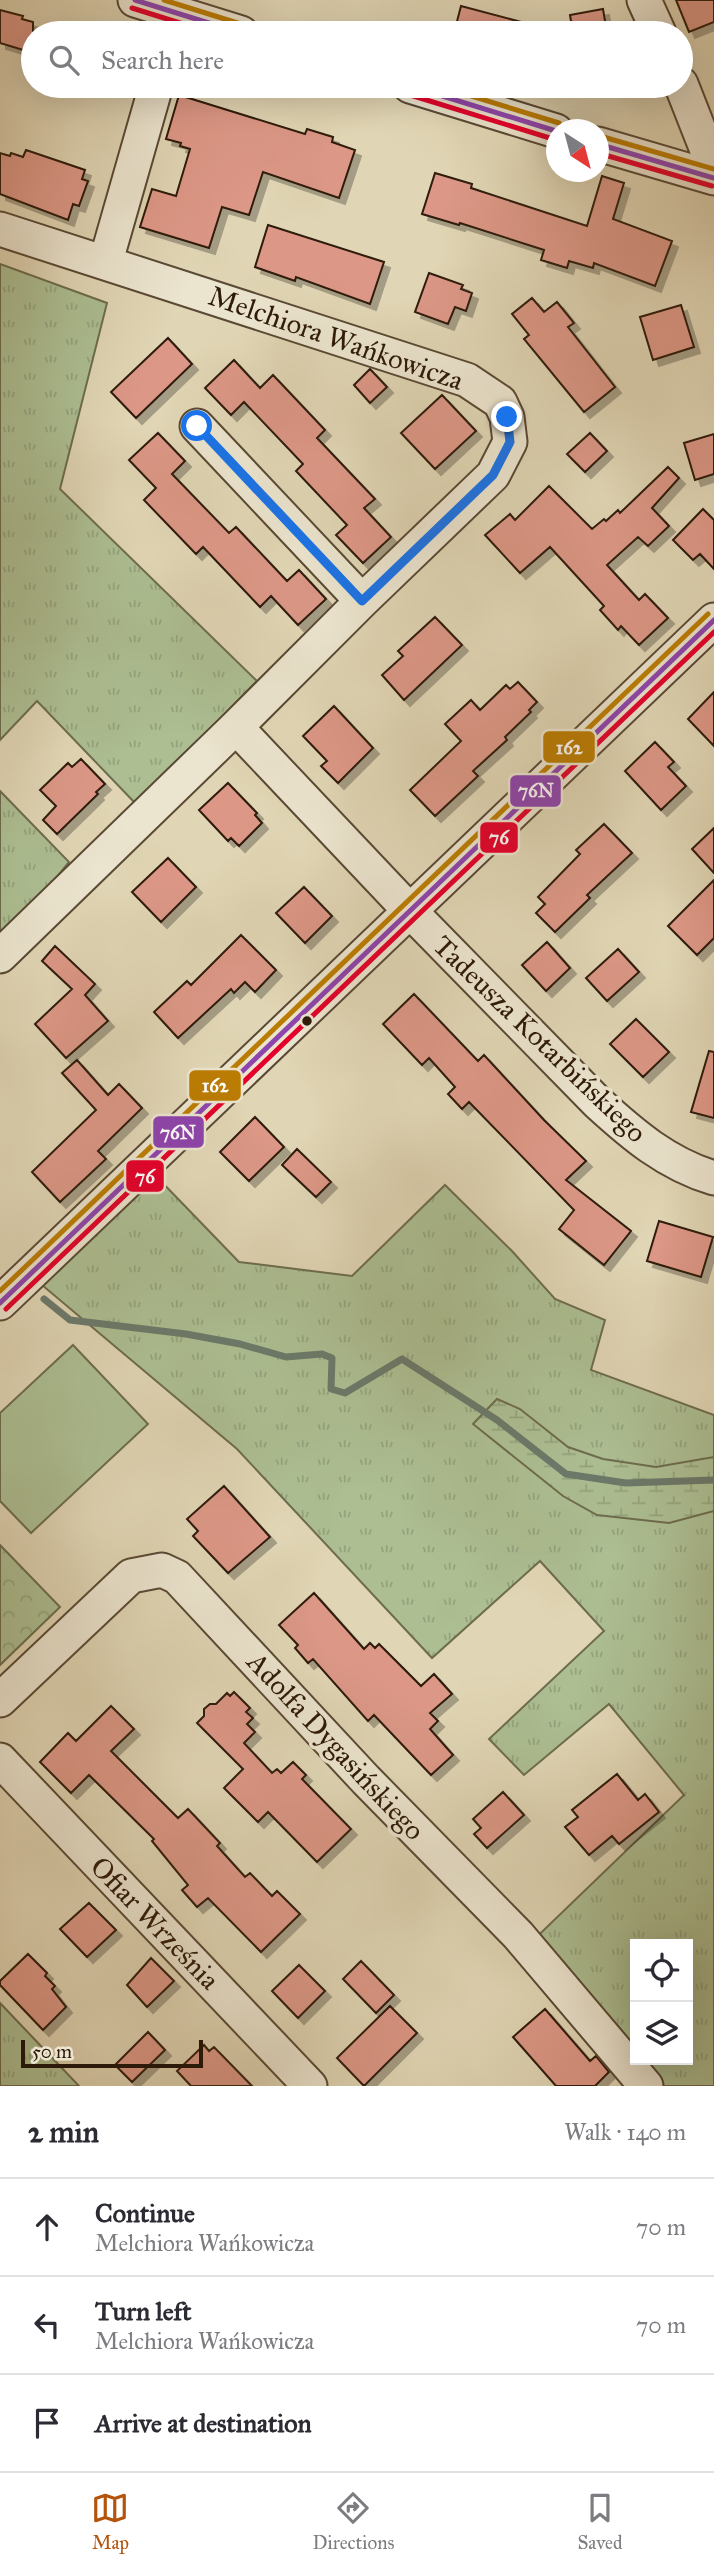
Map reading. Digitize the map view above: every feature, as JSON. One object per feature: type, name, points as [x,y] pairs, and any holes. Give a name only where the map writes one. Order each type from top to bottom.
[{"type":"street","points":[[135,0],[171,21]]},
{"type":"street","points":[[644,0],[654,21]]},
{"type":"street","points":[[106,261],[153,98]]},
{"type":"street","points":[[449,98],[546,128]]},
{"type":"street","points":[[686,98],[714,168]]},
{"type":"street","points":[[609,147],[714,178]]},
{"type":"street","name":"Melchiora Wańkowicza","points":[[0,229],[106,261],[467,380],[500,402],[507,417],[510,442],[493,475],[0,956]]},
{"type":"street","points":[[197,426],[362,601]]},
{"type":"street","points":[[5,1289],[410,911],[714,620]]},
{"type":"street","name":"Tadeusza Kotarbińskiego","points":[[236,727],[410,911],[597,1102],[626,1129],[672,1161],[714,1178]]},
{"type":"street","name":"Adolfa Dygasińskiego","points":[[0,1700],[131,1576],[162,1570],[177,1577],[366,1780],[518,1935],[646,2086]]},
{"type":"street","name":"Ofiar Września","points":[[0,1759],[310,2086]]},
{"type":"green space","points":[[0,264],[107,303],[60,489],[257,681],[136,804],[37,701],[0,740]]},
{"type":"green space","points":[[0,791],[69,862],[0,948]]},
{"type":"green space","points":[[154,1174],[239,1262],[352,1276],[445,1185],[512,1251],[555,1299],[605,1320],[591,1370],[714,1415],[714,2086],[633,2086],[521,1952],[684,1795],[609,1704],[524,1775],[489,1739],[604,1631],[540,1561],[432,1658],[237,1449],[42,1285]]},
{"type":"green space","points":[[73,1345],[148,1424],[31,1533],[0,1501],[0,1413]]},
{"type":"green space","points":[[497,1399],[520,1409],[568,1447],[603,1459],[656,1467],[714,1457],[714,1511],[669,1523],[597,1515],[563,1496],[473,1424]]},
{"type":"green space","points":[[0,1545],[60,1607],[0,1665]]},
{"type":"green space","points":[[0,2003],[79,2086],[0,2086]]},
{"type":"building","points":[[676,0],[714,0],[714,22],[693,30],[693,21],[685,21]]},
{"type":"building","points":[[461,6],[517,21],[457,21]]},
{"type":"building","points":[[603,9],[605,21],[571,21],[570,15]]},
{"type":"building","points":[[0,10],[23,16],[22,19],[29,21],[21,21],[21,49],[0,43]]},
{"type":"building","points":[[178,98],[189,98],[305,134],[307,129],[333,137],[332,142],[355,150],[339,198],[263,172],[249,215],[222,207],[209,248],[140,227],[152,189],[176,196],[190,149],[166,139]]},
{"type":"building","points":[[26,150],[85,170],[82,179],[88,181],[79,206],[73,204],[68,220],[0,194],[0,153],[23,157]]},
{"type":"building","points":[[435,173],[472,184],[471,188],[587,226],[600,182],[609,182],[609,178],[624,183],[613,219],[672,241],[655,286],[594,263],[593,268],[569,261],[567,268],[541,260],[544,250],[460,223],[459,225],[422,214]]},
{"type":"building","points":[[268,225],[384,262],[370,304],[296,277],[295,281],[255,267]]},
{"type":"building","points":[[429,273],[463,285],[461,289],[472,293],[466,311],[455,307],[448,324],[415,312]]},
{"type":"building","points":[[532,298],[544,312],[557,302],[574,323],[568,327],[615,387],[584,412],[524,339],[529,335],[512,314]]},
{"type":"building","points":[[681,305],[694,347],[653,360],[640,317]]},
{"type":"building","points":[[168,338],[192,364],[136,418],[111,392]]},
{"type":"building","points":[[234,360],[260,388],[273,375],[325,430],[317,438],[375,499],[364,508],[391,537],[363,563],[336,535],[347,525],[296,471],[303,464],[244,402],[231,415],[205,388]]},
{"type":"building","points":[[370,369],[387,387],[370,403],[354,385]]},
{"type":"building","points":[[442,395],[476,431],[435,469],[401,433]]},
{"type":"building","points":[[158,433],[185,461],[172,474],[229,533],[236,527],[287,581],[299,570],[326,599],[298,625],[271,596],[260,607],[203,547],[196,554],[144,500],[156,488],[129,460]]},
{"type":"building","points":[[590,433],[607,451],[585,472],[567,454]]},
{"type":"building","points":[[714,434],[714,474],[695,480],[684,443]]},
{"type":"building","points":[[668,467],[679,478],[652,508],[669,526],[648,546],[638,537],[607,565],[639,600],[645,594],[668,618],[639,645],[621,626],[618,630],[600,610],[604,606],[550,547],[520,573],[485,535],[510,514],[515,520],[549,486],[592,529],[618,510],[620,513]]},
{"type":"building","points":[[703,509],[714,520],[714,569],[700,554],[693,560],[673,540]]},
{"type":"building","points":[[435,617],[462,645],[404,700],[382,675],[403,656],[398,651]]},
{"type":"building","points":[[518,682],[537,702],[529,710],[531,712],[505,737],[507,740],[473,771],[478,776],[435,816],[410,790],[461,741],[445,724],[471,700],[480,710],[506,685],[510,689]]},
{"type":"building","points":[[714,692],[714,746],[688,719]]},
{"type":"building","points":[[334,706],[373,748],[338,783],[321,766],[327,761],[303,736]]},
{"type":"building","points":[[655,742],[674,762],[668,767],[686,786],[661,810],[625,771]]},
{"type":"building","points":[[81,759],[105,784],[57,834],[43,820],[56,806],[40,790],[68,763],[72,767]]},
{"type":"building","points":[[228,783],[257,813],[255,815],[262,823],[239,846],[231,838],[228,841],[199,810]]},
{"type":"building","points":[[604,824],[632,853],[587,895],[590,898],[555,932],[536,913],[545,904],[538,897],[580,854],[576,850]]},
{"type":"building","points":[[714,828],[714,873],[692,849]]},
{"type":"building","points":[[168,858],[196,887],[161,922],[132,892]]},
{"type":"building","points":[[714,880],[714,938],[697,955],[668,926]]},
{"type":"building","points":[[304,887],[332,916],[305,943],[276,913]]},
{"type":"building","points":[[241,935],[276,970],[255,992],[245,982],[234,993],[231,989],[178,1038],[154,1012],[187,981],[191,985]]},
{"type":"building","points":[[547,942],[570,968],[546,991],[522,965]]},
{"type":"building","points":[[55,946],[95,984],[85,995],[108,1021],[66,1058],[35,1024],[72,989],[42,961]]},
{"type":"building","points":[[618,949],[639,972],[607,1001],[586,978]]},
{"type":"building","points":[[414,994],[478,1061],[484,1055],[586,1161],[566,1180],[631,1231],[604,1265],[559,1229],[574,1210],[469,1102],[462,1109],[448,1094],[455,1087],[429,1058],[422,1065],[383,1024]]},
{"type":"building","points":[[636,1019],[669,1052],[643,1077],[610,1044]]},
{"type":"building","points":[[709,1051],[714,1052],[714,1118],[691,1112]]},
{"type":"building","points":[[77,1060],[108,1095],[119,1084],[142,1108],[98,1151],[106,1159],[60,1202],[32,1172],[96,1110],[62,1073]]},
{"type":"building","points":[[255,1117],[284,1147],[249,1181],[220,1152]]},
{"type":"building","points":[[297,1149],[331,1182],[316,1197],[282,1165]]},
{"type":"building","points":[[659,1221],[713,1237],[701,1277],[647,1261]]},
{"type":"building","points":[[224,1486],[270,1537],[228,1573],[193,1536],[198,1531],[187,1519]]},
{"type":"building","points":[[314,1593],[364,1649],[370,1643],[375,1648],[379,1644],[421,1686],[434,1674],[452,1694],[430,1713],[438,1721],[430,1729],[453,1755],[431,1775],[374,1715],[368,1721],[313,1659],[308,1663],[295,1648],[298,1645],[279,1625]]},
{"type":"building","points":[[234,1692],[250,1708],[246,1712],[253,1718],[247,1724],[255,1732],[244,1743],[272,1773],[277,1769],[281,1773],[293,1762],[306,1775],[302,1779],[351,1829],[317,1862],[268,1812],[258,1822],[224,1788],[243,1769],[197,1723],[204,1716],[204,1709],[210,1704],[216,1704],[227,1693],[230,1696]]},
{"type":"building","points":[[111,1706],[134,1729],[111,1751],[178,1818],[188,1809],[220,1843],[217,1846],[245,1877],[250,1873],[272,1896],[277,1891],[300,1914],[261,1952],[208,1898],[197,1907],[182,1890],[188,1885],[152,1841],[154,1839],[89,1775],[71,1793],[40,1762],[68,1733],[76,1741]]},
{"type":"building","points":[[617,1774],[638,1800],[645,1794],[659,1812],[619,1844],[612,1836],[589,1855],[565,1827],[578,1817],[572,1810]]},
{"type":"building","points":[[503,1792],[524,1815],[487,1848],[474,1834],[481,1828],[473,1819]]},
{"type":"building","points":[[89,1903],[116,1930],[87,1957],[60,1929]]},
{"type":"building","points":[[28,1954],[47,1973],[45,1976],[55,1986],[52,1989],[66,2007],[43,2030],[0,1985],[0,1981]]},
{"type":"building","points":[[151,1958],[174,1981],[147,2007],[127,1985]]},
{"type":"building","points":[[361,1961],[394,1995],[376,2013],[343,1979]]},
{"type":"building","points":[[299,1965],[325,1991],[298,2018],[272,1991]]},
{"type":"building","points":[[390,2006],[417,2033],[364,2086],[337,2058]]},
{"type":"building","points":[[545,2009],[590,2061],[596,2056],[609,2072],[595,2086],[556,2086],[513,2037]]},
{"type":"building","points":[[148,2032],[165,2050],[132,2082],[115,2065]]},
{"type":"building","points":[[204,2045],[209,2051],[214,2047],[252,2086],[191,2086],[177,2071]]},
{"type":"waterway","points":[[44,1299],[70,1320],[186,1334],[240,1344],[286,1357],[322,1354],[332,1358],[331,1389],[345,1393],[402,1359],[497,1420],[566,1474],[626,1483],[714,1480]]},
{"type":"transit line","name":"76N","points":[[135,0],[202,21]]},
{"type":"transit line","name":"162","points":[[164,0],[231,21]]},
{"type":"transit line","name":"76","points":[[132,8],[174,21]]},
{"type":"transit line","name":"76","points":[[420,98],[546,137]]},
{"type":"transit line","name":"76N","points":[[449,98],[546,128]]},
{"type":"transit line","name":"162","points":[[478,98],[546,119]]},
{"type":"transit line","name":"162","points":[[609,139],[714,169]]},
{"type":"transit line","name":"76N","points":[[609,147],[714,178]]},
{"type":"transit line","name":"76","points":[[609,156],[712,186]]},
{"type":"transit line","name":"162","points":[[0,1291],[708,614]]},
{"type":"transit line","name":"76N","points":[[0,1303],[714,620]]},
{"type":"transit line","name":"76","points":[[6,1309],[714,632]]},
{"type":"route","points":[[197,426],[362,601],[493,475],[510,442],[507,417]]}]
